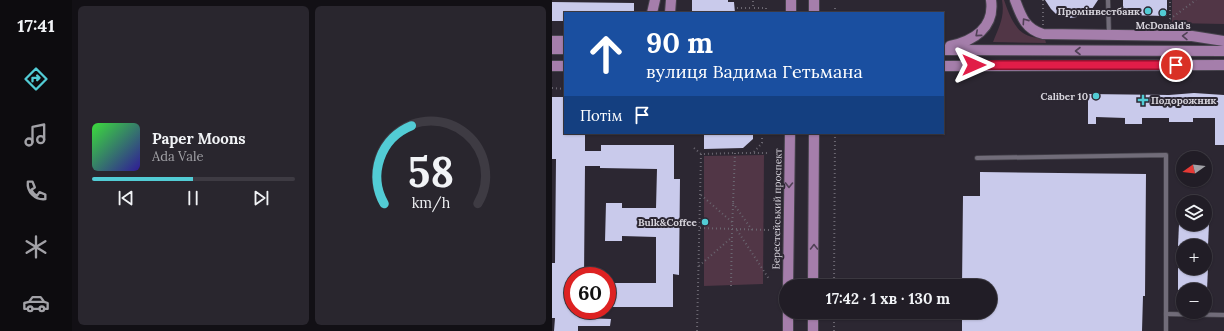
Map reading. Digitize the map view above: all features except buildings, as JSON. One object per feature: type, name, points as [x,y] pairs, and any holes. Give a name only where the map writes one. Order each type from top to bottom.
[{"type":"main road","points":[[652,12],[655,0]]},
{"type":"main road","points":[[670,12],[671,0]]},
{"type":"main road","points":[[814,0],[814,12]]},
{"type":"main road","points":[[944,47],[972,39],[982,32],[991,16],[991,0]]},
{"type":"main road","points":[[1015,0],[1027,25],[1035,32],[1056,34],[1192,36],[1224,41]]},
{"type":"main road","points":[[552,41],[564,41]]},
{"type":"main road","points":[[552,49],[564,49]]},
{"type":"main road","points":[[944,50],[1224,50]]},
{"type":"main road","points":[[944,66],[1118,64],[1224,65]]},
{"type":"main road","points":[[552,66],[564,66]]},
{"type":"main road","name":"Берестейський проспект","points":[[788,279],[790,134]]},
{"type":"main road","points":[[813,279],[814,134]]},
{"type":"main road","points":[[788,319],[788,331]]},
{"type":"main road","points":[[813,319],[813,331]]},
{"type":"lane","points":[[1108,0],[1108,35]]},
{"type":"lane","points":[[977,158],[1166,155],[1166,331]]},
{"type":"lane","points":[[1166,314],[1224,315]]},
{"type":"path","points":[[1043,0],[1043,25]]},
{"type":"path","points":[[1170,0],[1170,22]]},
{"type":"path","points":[[1170,19],[1196,0]]},
{"type":"path","points":[[753,1],[753,8]]},
{"type":"path","points":[[835,7],[835,12]]},
{"type":"path","points":[[738,8],[766,8],[766,12]]},
{"type":"path","points":[[1039,23],[1048,26]]},
{"type":"path","points":[[552,88],[564,88]]},
{"type":"path","points":[[753,153],[762,143],[762,134]]},
{"type":"path","points":[[834,279],[835,134]]},
{"type":"path","points":[[694,148],[701,154],[769,153]]},
{"type":"path","points":[[743,153],[744,148]]},
{"type":"path","points":[[731,286],[731,238],[736,153]]},
{"type":"path","points":[[697,331],[701,154]]},
{"type":"path","points":[[700,195],[732,222]]},
{"type":"path","points":[[733,203],[752,230]]},
{"type":"path","points":[[700,228],[769,230]]},
{"type":"path","points":[[737,230],[769,279]]},
{"type":"path","points":[[699,266],[731,238]]},
{"type":"path","points":[[834,319],[834,331]]},
{"type":"shaded area","points":[[1002,0],[1004,0],[1011,18],[1019,30],[1028,35],[1045,39],[1046,43],[993,42],[1002,17]]},
{"type":"shaded area","points":[[1172,0],[1224,0],[1224,24],[1172,23]]},
{"type":"shaded area","points":[[764,155],[763,284],[704,286],[704,156]]},
{"type":"place","name":"Промінвестбанк","points":[[1148,11]]},
{"type":"place","name":"McDonald's","points":[[1163,13]]},
{"type":"place","name":"Caliber 10","points":[[1096,96]]},
{"type":"place","name":"Подорожник","points":[[1143,100]]},
{"type":"place","name":"Bulk&Coffee","points":[[705,222]]},
{"type":"route","points":[[974,65],[1176,65]]}]
